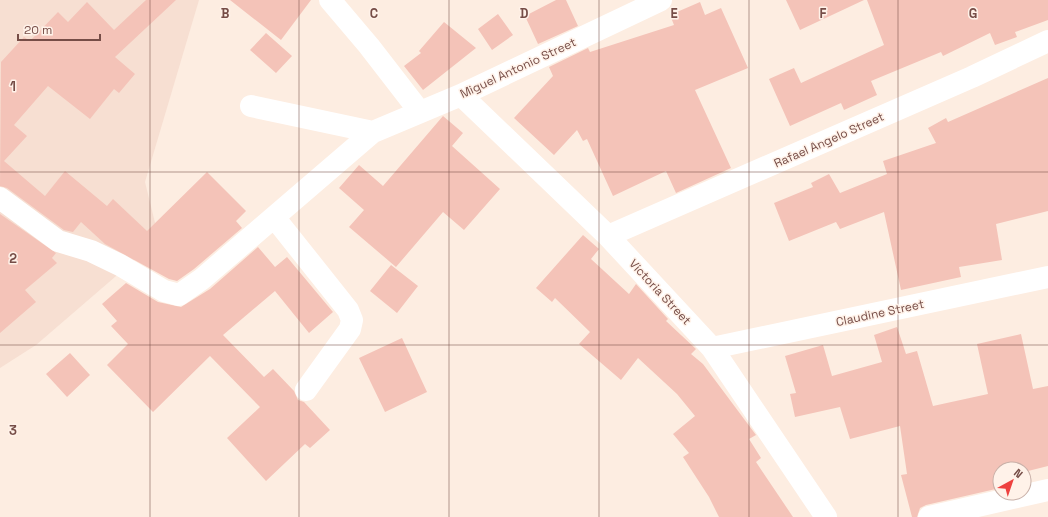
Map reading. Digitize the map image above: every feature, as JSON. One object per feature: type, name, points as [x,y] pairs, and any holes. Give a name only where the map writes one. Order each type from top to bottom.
[{"type":"street","points":[[330,0],[369,46],[420,112]]},
{"type":"street","name":"Miguel Antonio Street","points":[[0,198],[58,241],[91,251],[120,265],[164,291],[179,296],[373,132],[461,95],[661,0]]},
{"type":"street","name":"Rafael Angelo Street","points":[[608,236],[972,77],[1048,41]]},
{"type":"street","name":"Victoria Street","points":[[461,95],[608,236],[712,348],[826,517]]},
{"type":"street","points":[[251,106],[373,132]]},
{"type":"street","points":[[274,217],[348,310],[352,320],[350,329],[306,390]]},
{"type":"street","name":"Claudine Street","points":[[712,348],[1048,278]]},
{"type":"street","points":[[928,517],[1048,490]]},
{"type":"shaded area","points":[[0,0],[199,0],[145,182],[159,239],[36,345],[0,368]]},
{"type":"building","points":[[146,0],[176,0],[115,57],[135,74],[119,93],[114,89],[90,119],[48,86],[14,125],[27,136],[4,161],[45,196],[65,171],[107,206],[113,199],[147,231],[207,172],[246,211],[236,221],[242,228],[194,269],[177,281],[169,279],[105,244],[81,222],[73,232],[64,230],[7,188],[0,186],[1,62],[24,37],[30,41],[58,12],[68,22],[87,2],[114,30]]},
{"type":"building","points":[[230,0],[311,0],[281,40]]},
{"type":"building","points":[[556,0],[566,0],[578,26],[538,44],[525,16]]},
{"type":"building","points":[[786,0],[864,0],[800,30]]},
{"type":"building","points":[[867,0],[1048,0],[1048,20],[1015,32],[1017,37],[995,45],[990,33],[943,56],[941,52],[871,81],[877,95],[844,110],[841,103],[790,126],[769,79],[794,68],[801,83],[884,45]]},
{"type":"building","points":[[700,2],[705,15],[721,8],[748,68],[695,90],[731,168],[676,193],[666,171],[613,196],[587,139],[583,141],[577,130],[554,155],[514,118],[553,76],[549,67],[588,48],[590,52],[674,25],[670,15]]},
{"type":"building","points":[[498,14],[513,35],[492,50],[478,29]]},
{"type":"building","points":[[444,22],[476,48],[423,90],[404,66],[421,53],[419,51]]},
{"type":"building","points":[[266,33],[292,56],[276,73],[250,50]]},
{"type":"building","points":[[1048,78],[1048,211],[996,224],[1002,260],[959,267],[961,277],[901,290],[884,212],[840,229],[836,222],[789,241],[774,203],[813,187],[811,183],[829,174],[840,193],[887,174],[883,161],[936,143],[928,128],[946,118],[948,122]]},
{"type":"building","points":[[443,116],[463,133],[452,146],[500,189],[464,230],[443,212],[396,267],[349,227],[364,210],[339,188],[359,165],[383,186]]},
{"type":"building","points":[[0,214],[56,253],[52,258],[57,263],[25,290],[36,302],[0,333]]},
{"type":"building","points":[[583,235],[599,249],[591,259],[629,294],[636,284],[668,319],[666,321],[696,349],[691,354],[703,364],[756,435],[749,439],[761,458],[756,462],[793,517],[719,517],[709,497],[683,457],[689,453],[673,434],[695,416],[677,394],[638,358],[621,380],[579,344],[590,332],[555,298],[552,302],[536,288]]},
{"type":"building","points":[[258,247],[275,267],[287,257],[333,312],[309,333],[275,291],[223,335],[264,377],[273,369],[294,391],[298,400],[304,402],[330,430],[310,448],[305,444],[266,481],[227,438],[260,407],[210,356],[153,412],[107,365],[128,344],[111,326],[117,321],[102,304],[126,283],[158,302],[181,307],[210,289]]},
{"type":"building","points":[[391,265],[418,286],[397,313],[370,291]]},
{"type":"building","points":[[897,327],[906,354],[917,351],[933,406],[988,394],[977,344],[1021,334],[1033,389],[1048,386],[1048,466],[1032,470],[1032,461],[992,461],[992,490],[926,505],[920,508],[917,517],[912,517],[901,475],[907,474],[900,426],[850,439],[840,407],[795,417],[790,394],[796,393],[785,356],[823,345],[832,376],[882,362],[874,335]]},
{"type":"building","points":[[402,338],[427,392],[385,412],[359,358]]},
{"type":"building","points":[[70,353],[90,375],[67,397],[46,374]]}]
